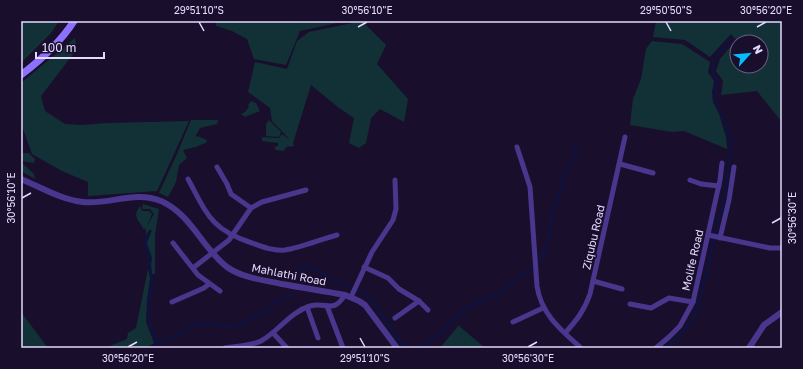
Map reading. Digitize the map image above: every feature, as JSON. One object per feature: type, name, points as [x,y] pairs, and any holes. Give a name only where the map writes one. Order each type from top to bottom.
[{"type":"main road","points":[[21,74],[46,55],[58,43],[74,21]]},
{"type":"street","name":"Ziqubu Road","points":[[565,333],[583,312],[590,294],[625,138]]},
{"type":"street","points":[[518,147],[530,187],[537,286],[543,308],[550,319],[581,348]]},
{"type":"street","name":"Molife Road","points":[[656,348],[680,326],[693,302],[709,235],[722,163]]},
{"type":"street","points":[[620,164],[653,173]]},
{"type":"street","points":[[217,167],[231,194],[251,208]]},
{"type":"street","points":[[719,238],[730,200],[734,167]]},
{"type":"street","name":"Mahlathi Road","points":[[21,179],[55,194],[83,202],[97,202],[128,197],[145,197],[161,201],[185,218],[213,252],[229,268],[250,277],[348,296],[359,300],[368,309],[397,348]]},
{"type":"street","points":[[188,179],[209,217],[216,225],[232,236],[277,250],[289,249],[337,235]]},
{"type":"street","points":[[225,348],[258,342],[273,333],[294,313],[315,304],[326,306],[336,305],[348,296],[372,252],[393,220],[396,209],[395,180]]},
{"type":"street","points":[[690,180],[701,184],[719,186]]},
{"type":"street","points":[[193,268],[232,236],[251,208],[262,202],[306,190]]},
{"type":"street","points":[[709,235],[770,248],[782,248]]},
{"type":"street","points":[[173,243],[198,275],[220,291]]},
{"type":"street","points":[[364,267],[383,275],[399,289],[419,301],[428,310]]},
{"type":"street","points":[[593,281],[622,289]]},
{"type":"street","points":[[172,302],[204,288],[209,284]]},
{"type":"street","points":[[630,304],[651,308],[669,298],[693,302]]},
{"type":"street","points":[[395,318],[419,301]]},
{"type":"street","points":[[326,306],[343,348]]},
{"type":"street","points":[[307,307],[318,338]]},
{"type":"street","points":[[513,322],[543,308]]},
{"type":"street","points":[[749,348],[764,325],[782,312]]},
{"type":"street","points":[[273,333],[287,348]]},
{"type":"green space","points":[[21,21],[59,21],[51,33],[21,63]]},
{"type":"green space","points":[[216,21],[346,21],[300,31],[286,65],[254,59],[247,39],[232,31],[216,26]]},
{"type":"green space","points":[[362,21],[386,45],[377,64],[408,99],[404,122],[380,109],[371,118],[366,143],[359,148],[349,143],[354,118],[311,85],[293,143],[294,146],[286,147],[284,151],[276,150],[274,147],[278,146],[278,143],[262,141],[262,137],[279,138],[282,134],[290,140],[272,121],[270,108],[248,92],[255,62],[287,69],[297,41],[309,32]]},
{"type":"green space","points":[[656,21],[782,21],[782,122],[757,91],[721,95],[723,81],[716,71],[720,59],[729,48],[729,74],[769,74],[769,34],[729,34],[729,36],[710,57],[685,40],[653,37]]},
{"type":"green space","points":[[75,38],[77,49],[41,96],[45,111],[65,124],[82,125],[189,121],[157,191],[88,196],[88,182],[62,171],[32,154],[21,123],[21,83]]},
{"type":"green space","points":[[652,41],[682,44],[710,62],[708,72],[714,81],[712,92],[713,102],[719,114],[726,137],[727,149],[684,131],[672,132],[630,125],[633,99],[641,79],[646,49]]},
{"type":"green space","points":[[251,101],[256,103],[260,111],[245,117],[241,114],[249,107],[248,105]]},
{"type":"green space","points":[[191,120],[218,120],[217,124],[200,128],[195,137],[197,136],[207,140],[206,143],[183,150],[187,158],[179,165],[176,182],[168,197],[159,193]]},
{"type":"green space","points":[[269,120],[281,132],[279,137],[266,136],[266,124]]},
{"type":"green space","points":[[21,153],[29,153],[35,159],[34,163],[21,161]]},
{"type":"green space","points":[[21,162],[34,174],[35,179],[21,171]]},
{"type":"green space","points":[[143,204],[159,209],[155,235],[155,274],[152,274],[152,258],[147,243],[152,230],[149,230],[146,235],[146,228],[144,230],[136,216],[137,210],[140,206],[143,211],[149,211],[152,214],[147,226],[154,214],[150,209],[142,209]]},
{"type":"green space","points":[[148,269],[150,278],[146,322],[154,343],[146,348],[105,348],[127,339],[128,333],[136,328]]},
{"type":"green space","points":[[21,312],[48,348],[25,348],[21,343]]},
{"type":"green space","points":[[459,326],[485,348],[440,348]]},
{"type":"waterway","points":[[666,348],[683,331],[697,310],[723,203],[731,153],[731,138],[716,102],[715,90],[717,80],[712,69],[715,59],[729,41]]},
{"type":"waterway","points":[[539,261],[546,249],[553,211],[562,187],[563,175],[574,159],[576,152],[576,139]]},
{"type":"waterway","points":[[150,231],[146,239],[152,278],[152,286],[148,304],[148,321],[156,343]]},
{"type":"waterway","points":[[297,280],[299,268],[305,266],[351,287]]},
{"type":"waterway","points":[[417,348],[440,334],[463,310],[507,288],[530,268]]},
{"type":"waterway","points":[[357,290],[364,293],[373,302],[405,348]]},
{"type":"waterway","points":[[149,348],[159,341],[166,340],[198,324],[217,324],[226,328],[242,324],[256,316],[263,314],[273,304],[293,293]]}]
